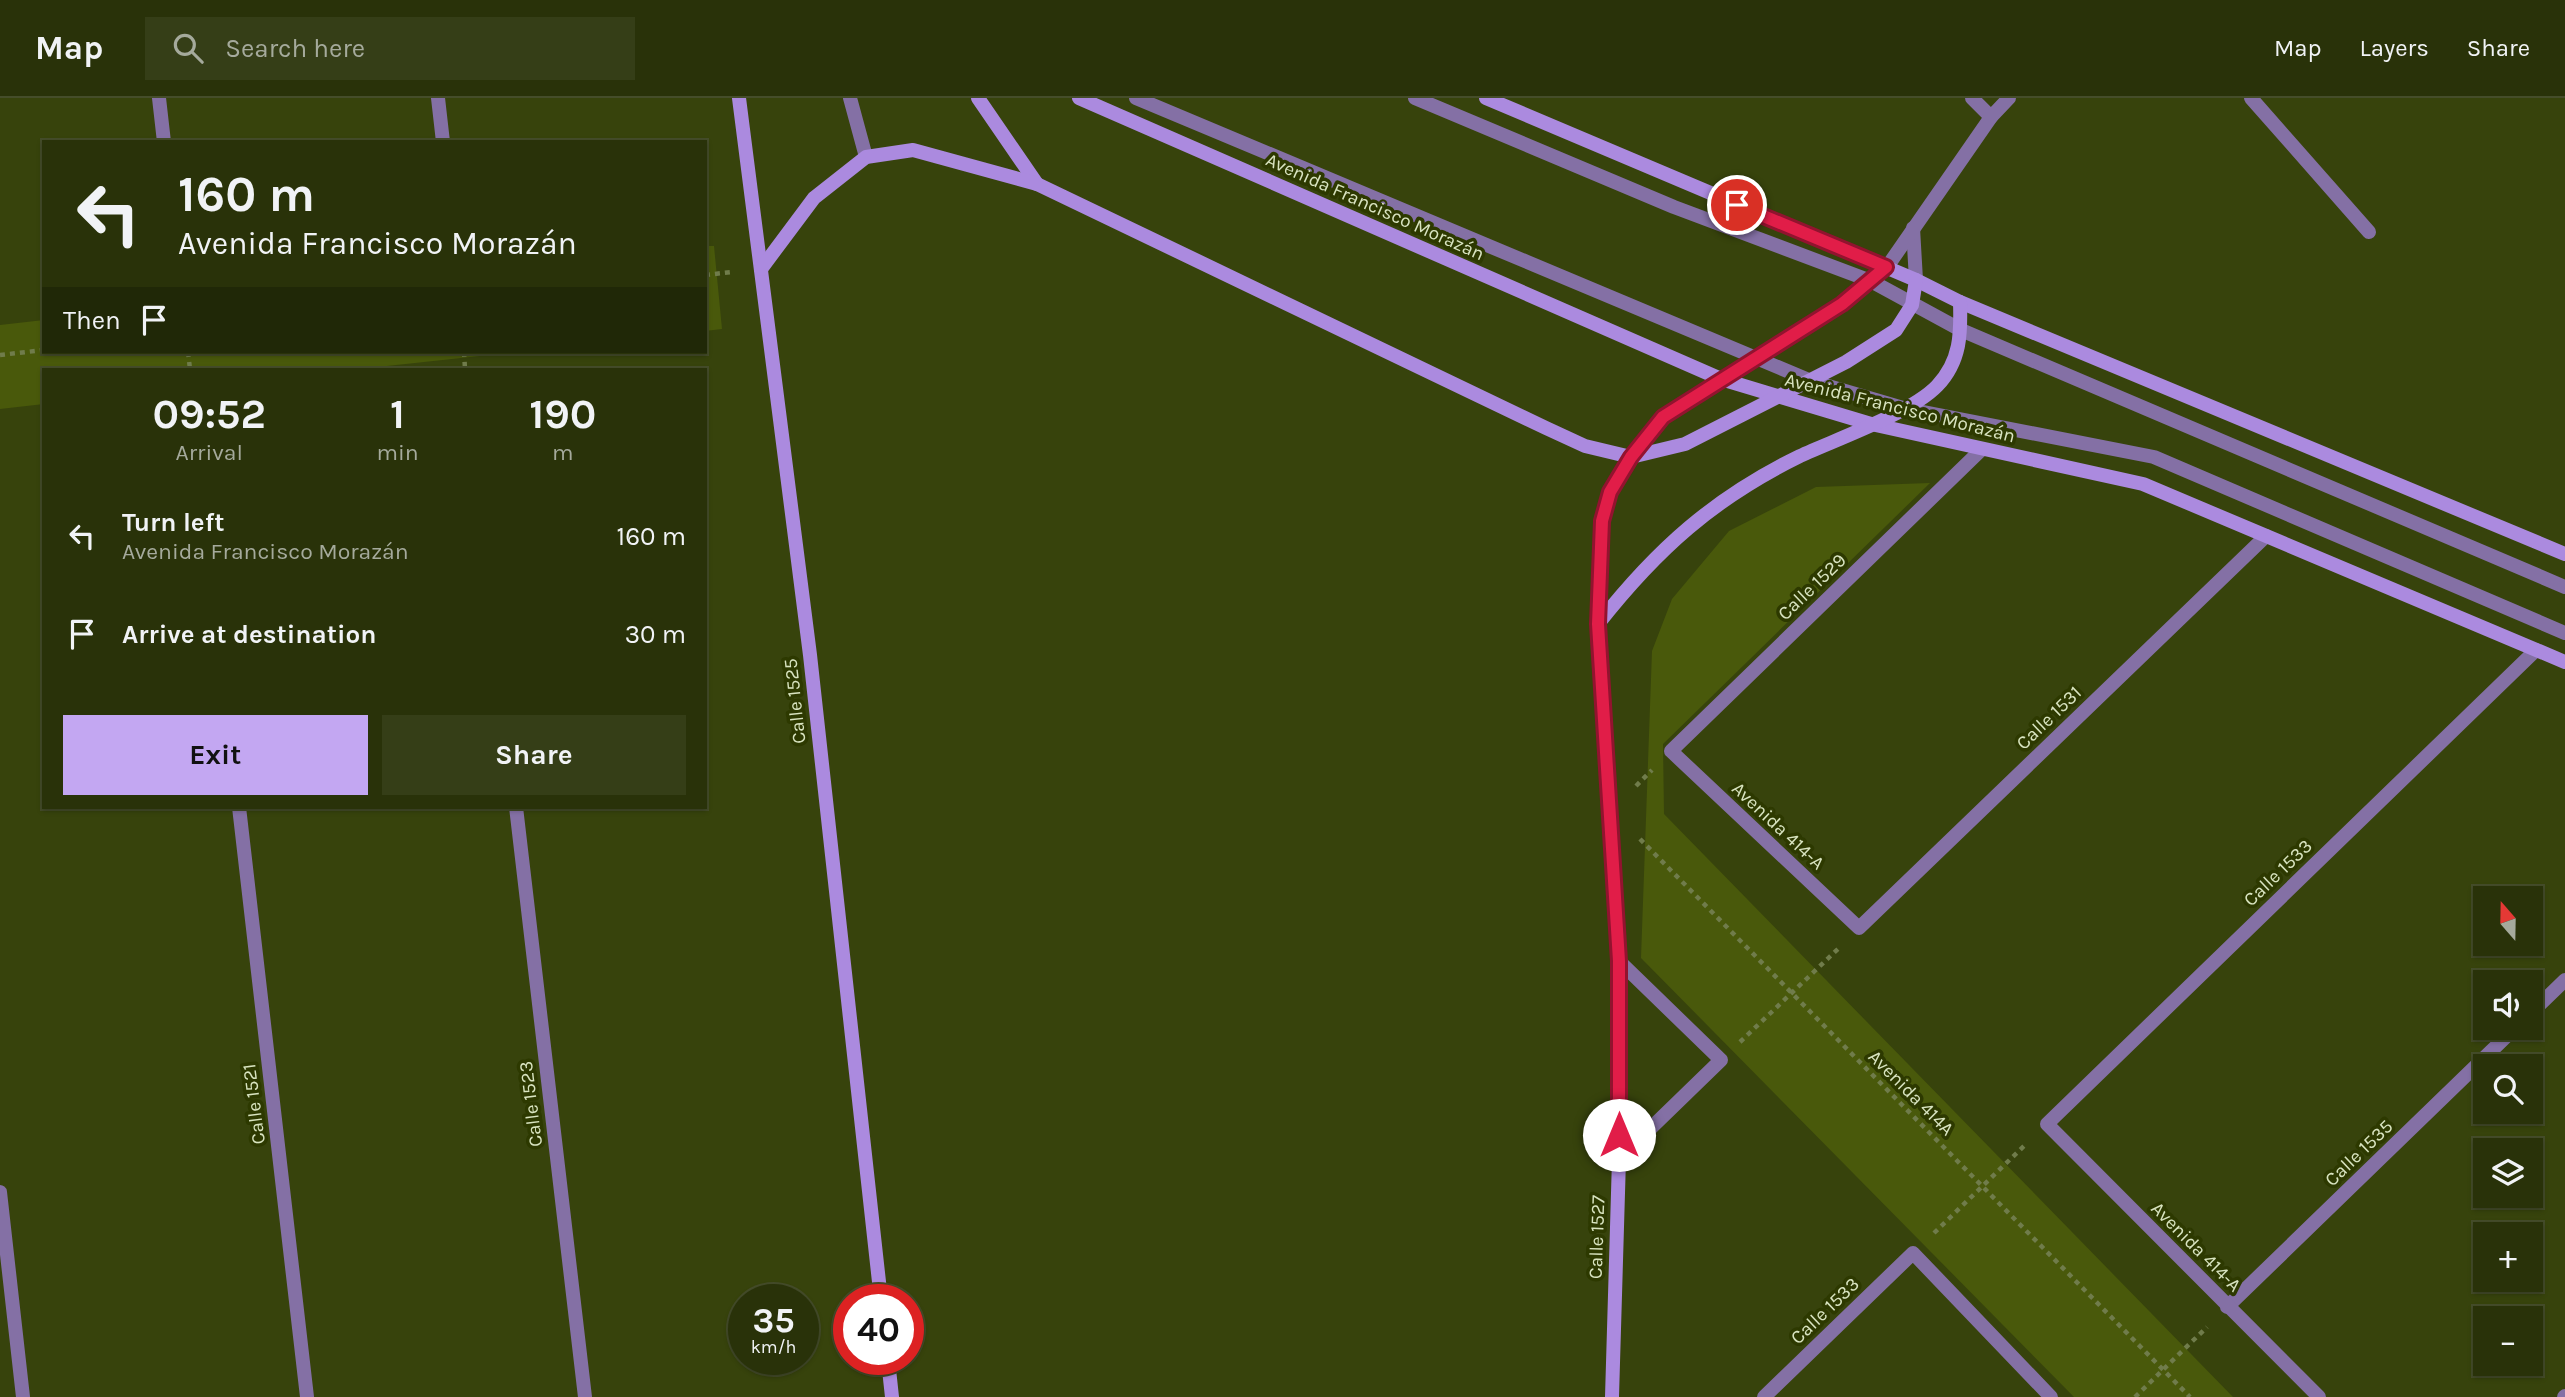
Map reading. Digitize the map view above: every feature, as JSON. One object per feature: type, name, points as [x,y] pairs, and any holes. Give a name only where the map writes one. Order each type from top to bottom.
[{"type":"street","points":[[159,98],[164,140]]},
{"type":"street","points":[[438,98],[443,140]]},
{"type":"street","name":"Calle 1525","points":[[739,98],[810,654],[879,1284]]},
{"type":"street","points":[[850,98],[866,157]]},
{"type":"street","points":[[978,98],[1037,184]]},
{"type":"street","name":"Avenida Francisco Morazán","points":[[1080,98],[1721,379],[1871,424],[2143,484],[2565,662]]},
{"type":"street","points":[[1136,98],[1811,381],[1903,408],[2154,457],[2565,633]]},
{"type":"street","points":[[1415,98],[1674,207],[1871,281],[1961,330],[2565,587]]},
{"type":"street","points":[[1486,98],[1886,267],[1960,302],[2565,554]]},
{"type":"street","points":[[1972,98],[1991,117]]},
{"type":"street","points":[[1886,267],[1991,117],[2010,98]]},
{"type":"street","points":[[2251,98],[2368,232]]},
{"type":"street","points":[[761,269],[814,198],[866,157],[913,150],[1037,184],[1585,446],[1631,457],[1685,444],[1811,381],[1896,330],[1912,305],[1916,280],[1913,228]]},
{"type":"street","name":"Calle 1527","points":[[1612,1397],[1619,1159],[1619,961],[1612,810],[1598,624],[1602,521],[1610,492],[1631,457],[1663,417],[1842,304],[1886,267]]},
{"type":"street","points":[[1598,624],[1639,573],[1682,531],[1726,499],[1798,457],[1903,408],[1937,387],[1953,365],[1961,330],[1960,302]]},
{"type":"street","name":"Calle 1529","points":[[1671,751],[1981,450]]},
{"type":"street","name":"Calle 1531","points":[[1859,928],[2266,536]]},
{"type":"street","name":"Calle 1533","points":[[2047,1124],[2536,650]]},
{"type":"street","name":"Avenida 414-A","points":[[1671,751],[1859,928]]},
{"type":"street","name":"Calle 1521","points":[[239,809],[307,1397]]},
{"type":"street","name":"Calle 1523","points":[[516,809],[585,1397]]},
{"type":"street","points":[[1619,961],[1721,1060],[1619,1159]]},
{"type":"street","points":[[2543,1001],[2565,980]]},
{"type":"street","name":"Calle 1535","points":[[2227,1307],[2503,1040]]},
{"type":"street","name":"Avenida 414-A","points":[[2047,1124],[2319,1397]]},
{"type":"street","points":[[0,1192],[23,1397]]},
{"type":"street","points":[[1913,1253],[2050,1397]]},
{"type":"street","name":"Calle 1533","points":[[1764,1397],[1913,1253]]},
{"type":"street","points":[[890,1375],[892,1397]]},
{"type":"path","points":[[0,355],[42,350]]},
{"type":"path","points":[[1612,810],[1671,751]]},
{"type":"path","name":"Avenida 414A","points":[[1612,810],[2190,1397]]},
{"type":"path","points":[[1721,1060],[1859,928]]},
{"type":"path","points":[[1913,1253],[2047,1124]]},
{"type":"path","points":[[2135,1397],[2227,1307]]},
{"type":"green space","points":[[707,246],[714,246],[722,329],[707,331]]},
{"type":"green space","points":[[42,320],[42,354],[498,354],[368,368],[42,368],[42,404],[0,409],[0,325]]},
{"type":"green space","points":[[1930,483],[1663,744],[1664,814],[2233,1397],[2074,1397],[1641,958],[1652,651],[1672,599],[1729,531],[1816,487]]},
{"type":"route","points":[[1619,1135],[1619,961],[1612,810],[1598,624],[1602,521],[1610,492],[1631,457],[1663,417],[1842,304],[1886,267],[1737,205]]}]
